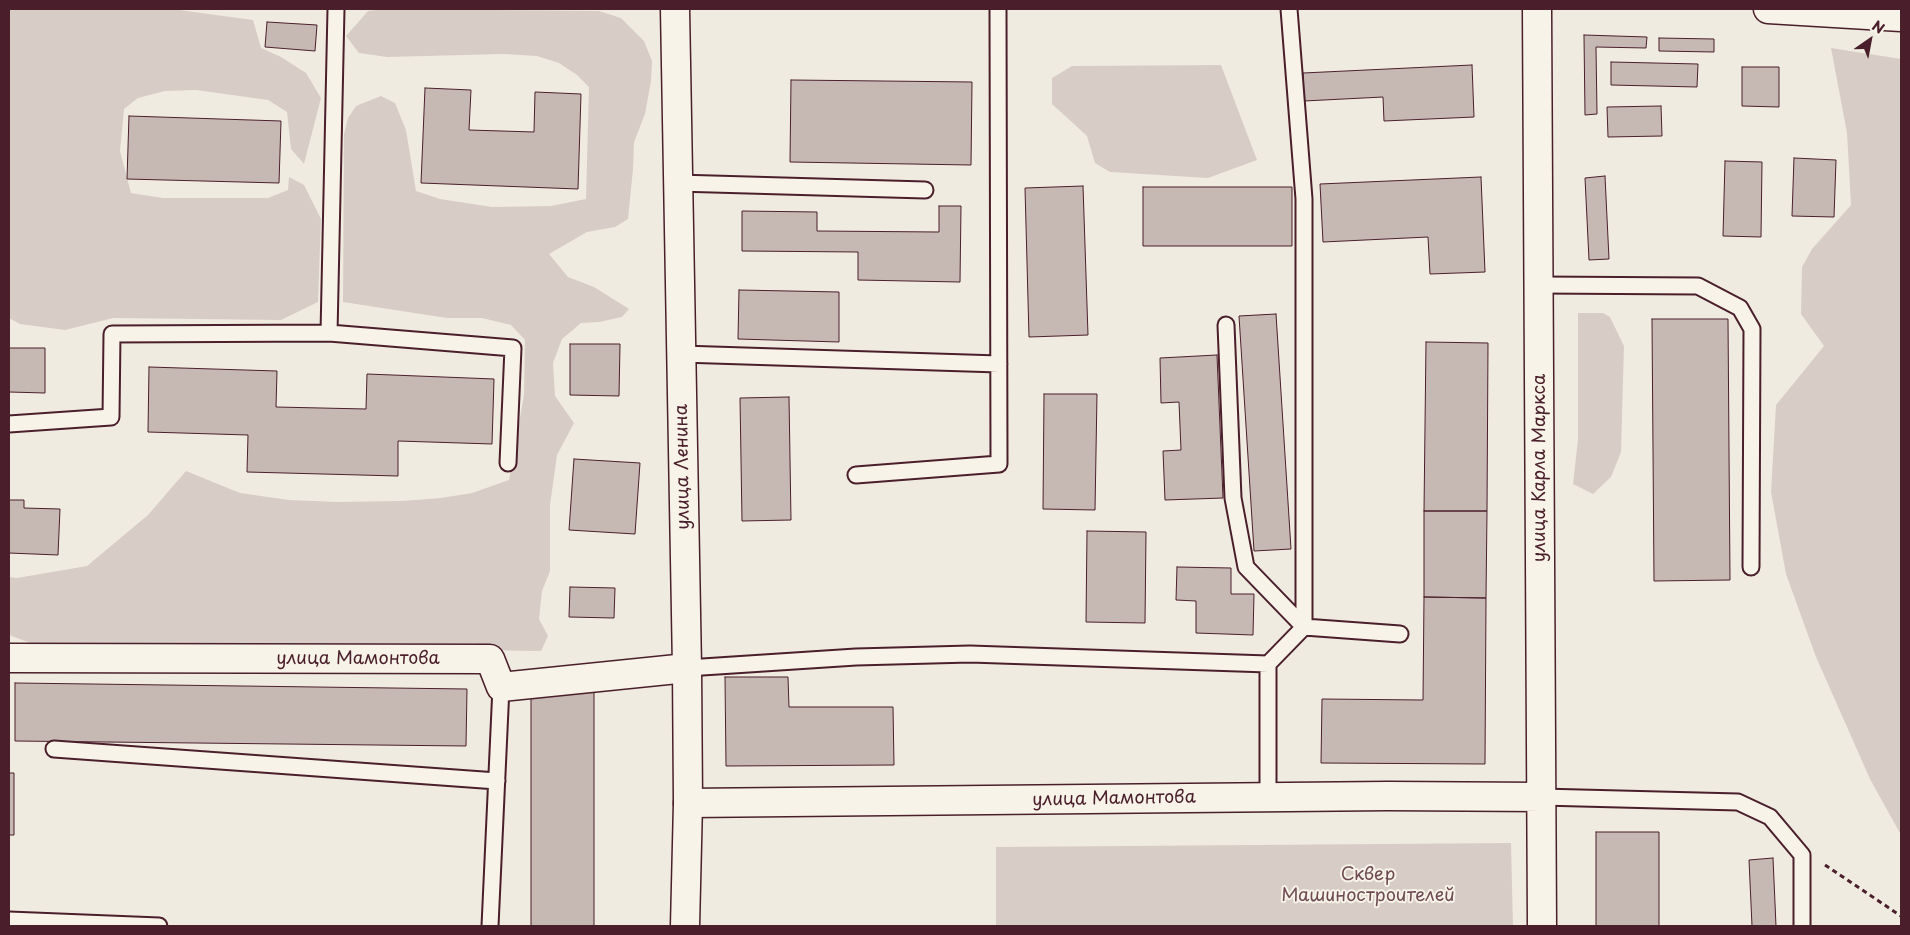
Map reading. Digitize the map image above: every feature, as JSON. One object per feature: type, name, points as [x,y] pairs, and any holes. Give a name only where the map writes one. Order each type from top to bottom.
[{"type":"street","name":"улица Ленина","points":[[675,9],[687,668],[688,803],[686,926]]},
{"type":"street","name":"улица Карла Маркса","points":[[1537,9],[1542,926]]},
{"type":"street","points":[[1768,9],[1901,17]]},
{"type":"street","name":"улица Мамонтова","points":[[9,658],[490,659],[502,687]]},
{"type":"street","points":[[502,687],[687,668]]},
{"type":"street","name":"улица Мамонтова","points":[[688,803],[1268,797],[1541,797]]},
{"type":"lane","points":[[329,333],[336,9]]},
{"type":"lane","points":[[856,475],[999,464],[998,9]]},
{"type":"lane","points":[[1268,797],[1268,664],[1304,627],[1304,199],[1289,9]]},
{"type":"lane","points":[[677,183],[925,190]]},
{"type":"lane","points":[[1539,285],[1698,286],[1740,308],[1752,329],[1751,567]]},
{"type":"lane","points":[[1226,325],[1233,498],[1246,567],[1304,627],[1400,634]]},
{"type":"lane","points":[[9,424],[111,417],[112,334],[329,333],[513,348],[508,464]]},
{"type":"lane","points":[[680,354],[999,364]]},
{"type":"lane","points":[[687,668],[856,657],[970,654],[1268,664]]},
{"type":"lane","points":[[490,926],[502,687]]},
{"type":"lane","points":[[54,749],[497,782]]},
{"type":"lane","points":[[1541,797],[1738,802],[1770,817],[1802,855],[1802,926]]},
{"type":"lane","points":[[9,924],[9,919],[159,926]]},
{"type":"path","points":[[1802,855],[1815,858],[1901,916]]},
{"type":"green space","points":[[9,9],[172,9],[253,20],[261,48],[281,57],[306,73],[321,98],[304,164],[291,149],[287,112],[268,100],[196,90],[165,91],[138,98],[124,109],[120,151],[131,193],[163,198],[268,198],[288,190],[289,177],[304,185],[321,219],[318,302],[281,320],[113,318],[65,330],[20,324],[9,318]]},
{"type":"green space","points":[[384,9],[599,11],[621,18],[644,41],[652,61],[651,81],[645,114],[634,142],[628,219],[615,227],[587,232],[549,254],[568,277],[594,287],[629,309],[622,317],[599,322],[581,323],[562,339],[553,363],[555,396],[574,423],[557,455],[550,505],[550,571],[542,591],[539,619],[548,636],[541,651],[33,644],[9,635],[9,577],[17,578],[87,566],[148,515],[186,471],[240,493],[289,500],[338,502],[441,498],[472,493],[509,480],[524,395],[525,340],[511,325],[482,318],[447,318],[343,302],[344,134],[348,118],[356,106],[381,96],[395,103],[406,130],[416,191],[440,199],[492,207],[551,206],[586,199],[589,87],[577,75],[559,63],[537,56],[503,54],[387,57],[359,53],[346,36],[368,11]]},
{"type":"green space","points":[[1831,48],[1901,59],[1901,835],[1870,779],[1816,657],[1786,574],[1771,492],[1776,405],[1824,346],[1801,314],[1802,267],[1812,249],[1851,205],[1847,133]]},
{"type":"green space","points":[[1221,65],[1257,160],[1208,178],[1110,172],[1095,163],[1087,136],[1052,104],[1052,78],[1072,66]]},
{"type":"green space","points":[[1578,313],[1603,313],[1610,317],[1624,346],[1621,452],[1611,477],[1593,494],[1573,484],[1578,439]]},
{"type":"green space","name":"Сквер Машиностроителей","points":[[1511,843],[1513,926],[996,926],[996,847]]},
{"type":"building","points":[[267,22],[317,25],[315,51],[265,47]]},
{"type":"building","points":[[1584,35],[1647,37],[1646,48],[1596,47],[1597,114],[1585,115]]},
{"type":"building","points":[[1659,38],[1714,39],[1714,52],[1659,51]]},
{"type":"building","points":[[1611,62],[1698,64],[1697,87],[1611,85]]},
{"type":"building","points":[[1472,65],[1474,117],[1384,121],[1383,97],[1304,101],[1303,73]]},
{"type":"building","points":[[1742,67],[1779,67],[1779,107],[1742,106]]},
{"type":"building","points":[[791,80],[972,82],[971,165],[790,162]]},
{"type":"building","points":[[425,88],[471,90],[469,130],[534,132],[535,92],[581,94],[578,189],[421,183]]},
{"type":"building","points":[[1661,106],[1662,136],[1608,137],[1607,107]]},
{"type":"building","points":[[129,116],[281,121],[279,183],[127,179]]},
{"type":"building","points":[[1794,158],[1836,160],[1834,217],[1792,216]]},
{"type":"building","points":[[1725,161],[1762,162],[1761,237],[1723,236]]},
{"type":"building","points":[[1605,176],[1609,259],[1589,260],[1585,178]]},
{"type":"building","points":[[1481,177],[1485,272],[1430,274],[1428,237],[1323,242],[1320,184]]},
{"type":"building","points":[[1083,186],[1088,335],[1029,337],[1025,188]]},
{"type":"building","points":[[1143,187],[1292,187],[1292,246],[1143,246]]},
{"type":"building","points":[[939,206],[961,206],[960,282],[858,280],[858,252],[742,251],[742,211],[817,212],[817,231],[939,232]]},
{"type":"building","points":[[739,290],[839,292],[839,342],[738,339]]},
{"type":"building","points":[[1276,314],[1291,549],[1254,551],[1239,316]]},
{"type":"building","points":[[1652,319],[1728,319],[1730,580],[1654,581]]},
{"type":"building","points":[[1426,342],[1488,343],[1487,511],[1424,511]]},
{"type":"building","points":[[570,344],[620,344],[619,396],[570,395]]},
{"type":"building","points":[[9,348],[45,348],[45,393],[9,392]]},
{"type":"building","points":[[1217,355],[1223,498],[1165,500],[1163,451],[1181,450],[1179,402],[1161,403],[1160,358]]},
{"type":"building","points":[[149,367],[277,371],[276,407],[366,409],[367,374],[494,379],[492,444],[398,441],[398,476],[247,472],[248,435],[148,432]]},
{"type":"building","points":[[1044,394],[1097,394],[1095,510],[1043,509]]},
{"type":"building","points":[[789,397],[791,520],[742,521],[740,398]]},
{"type":"building","points":[[574,459],[640,463],[635,534],[569,530]]},
{"type":"building","points":[[9,500],[24,500],[24,508],[60,509],[58,555],[9,553]]},
{"type":"building","points":[[1424,511],[1487,511],[1486,598],[1424,597]]},
{"type":"building","points":[[1087,531],[1146,532],[1145,623],[1086,622]]},
{"type":"building","points":[[1177,567],[1231,568],[1231,594],[1254,594],[1253,635],[1196,633],[1196,601],[1176,600]]},
{"type":"building","points":[[570,587],[615,588],[614,618],[569,617]]},
{"type":"building","points":[[1424,597],[1486,598],[1485,764],[1321,763],[1322,699],[1423,700]]},
{"type":"building","points":[[725,677],[788,677],[789,707],[893,707],[894,765],[726,766]]},
{"type":"building","points":[[15,683],[467,689],[466,746],[15,741]]},
{"type":"building","points":[[594,690],[594,926],[531,926],[531,691]]},
{"type":"building","points":[[9,773],[14,773],[14,835],[9,835]]},
{"type":"building","points":[[1596,832],[1659,832],[1659,926],[1596,926]]},
{"type":"building","points":[[1773,858],[1776,926],[1752,926],[1749,860]]}]
